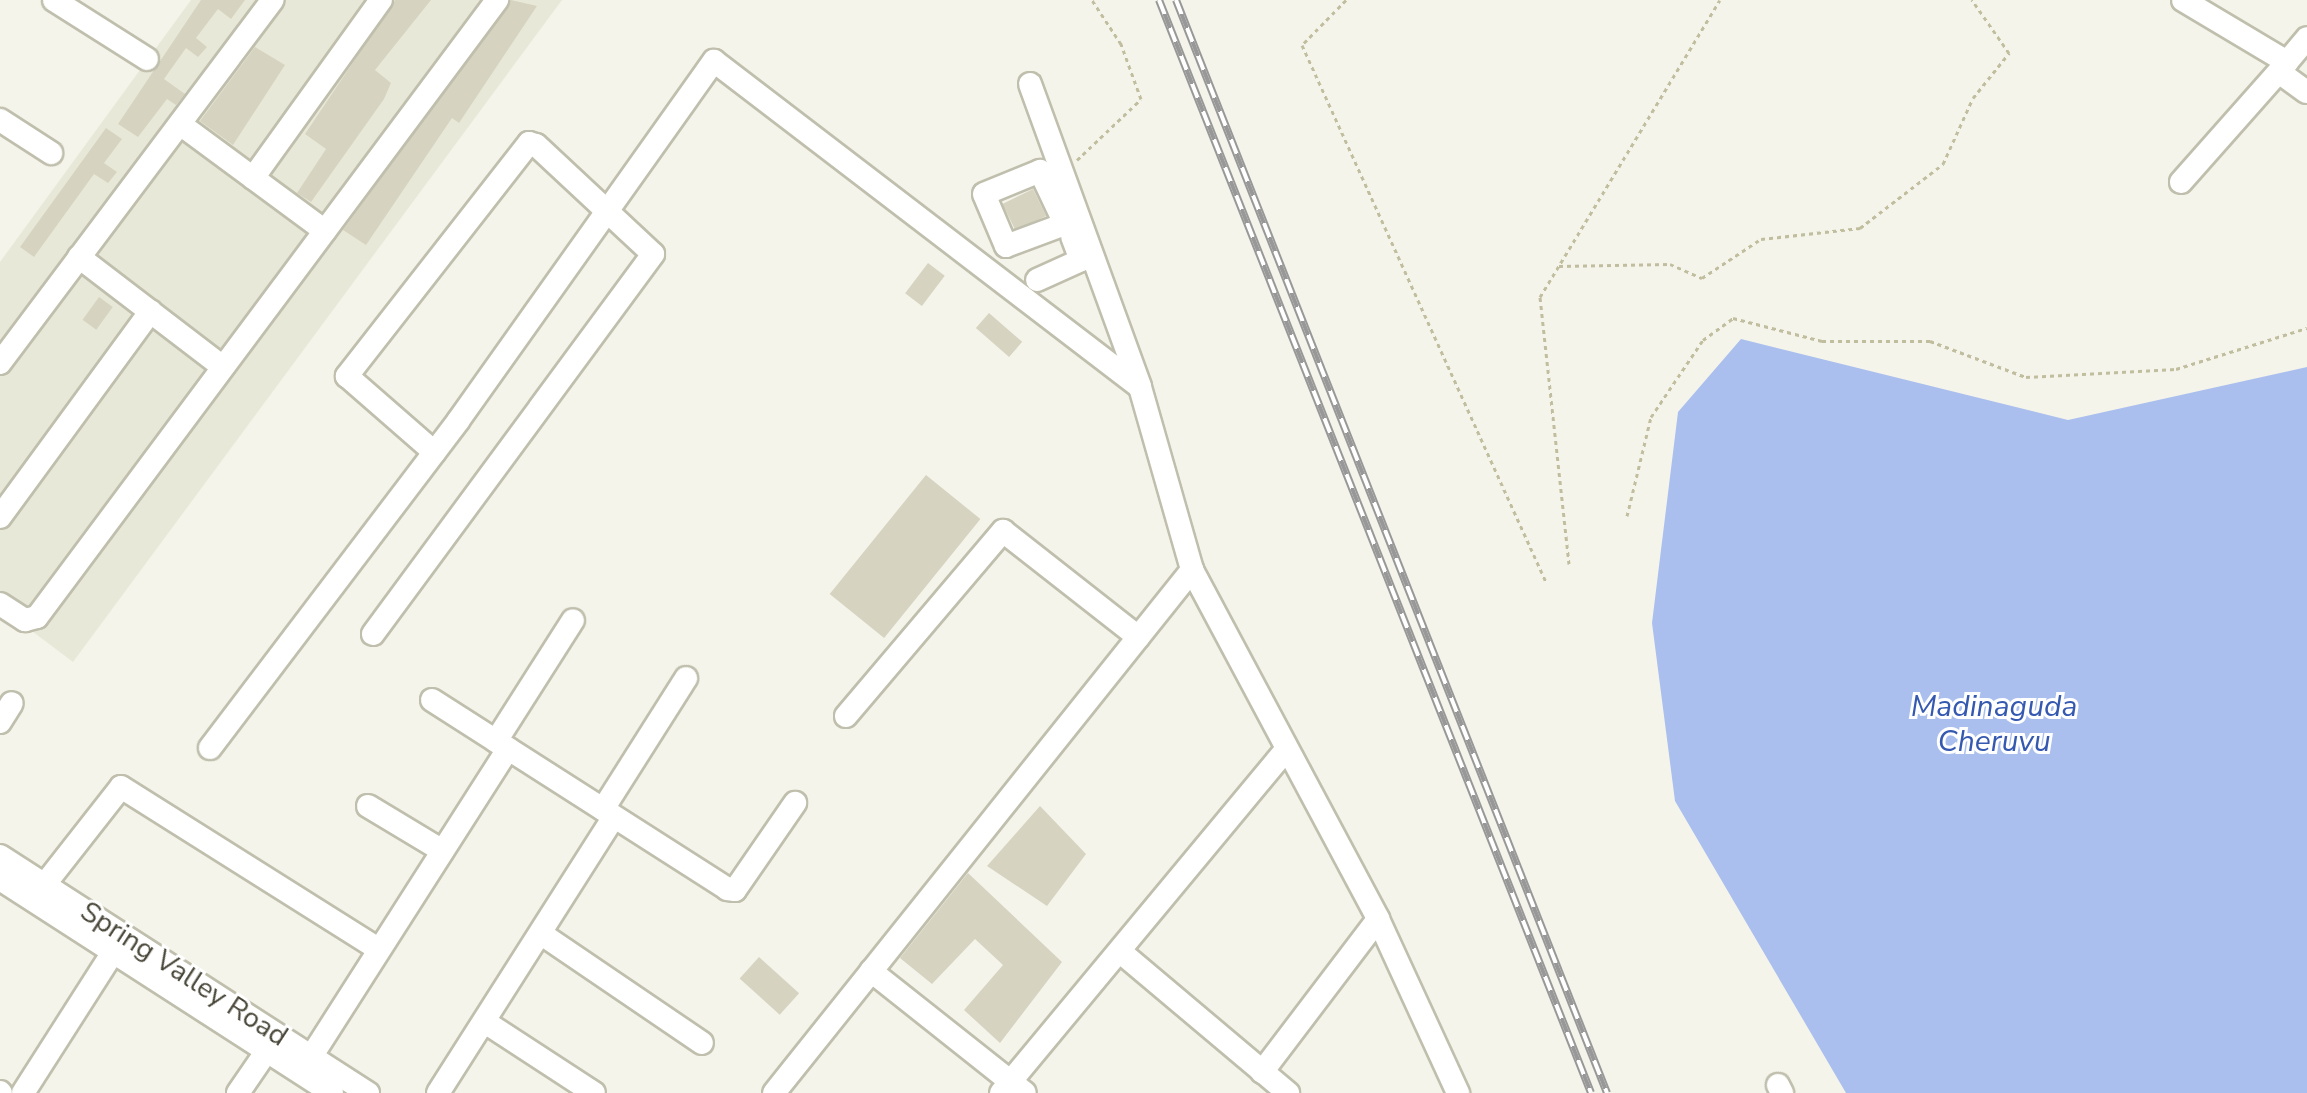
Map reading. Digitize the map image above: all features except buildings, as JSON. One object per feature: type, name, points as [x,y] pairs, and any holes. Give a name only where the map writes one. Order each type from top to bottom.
[{"type":"street","points":[[54,0],[147,59]]},
{"type":"street","points":[[0,363],[273,0]]},
{"type":"street","points":[[253,178],[381,0]]},
{"type":"street","points":[[0,604],[25,620],[37,617],[497,0]]},
{"type":"street","points":[[2183,0],[2283,67],[2307,92]]},
{"type":"street","points":[[2181,182],[2307,38]]},
{"type":"street","points":[[210,748],[434,452],[714,61],[1140,387]]},
{"type":"street","points":[[1028,99],[1040,140],[1059,181],[1071,225],[1140,387],[1192,570],[1284,752],[1378,919],[1458,1093]]},
{"type":"street","points":[[0,120],[51,153]]},
{"type":"street","points":[[180,124],[325,231]]},
{"type":"street","points":[[373,634],[649,263],[650,248],[529,143],[351,369],[348,383],[434,452]]},
{"type":"street","points":[[1059,181],[1037,171],[983,196],[1006,246],[1071,225]]},
{"type":"street","points":[[79,257],[223,367]]},
{"type":"street","points":[[1037,280],[1087,258]]},
{"type":"street","points":[[0,517],[151,311]]},
{"type":"street","points":[[846,716],[996,533],[1012,534],[1138,637]]},
{"type":"street","points":[[774,1093],[1192,570]]},
{"type":"street","points":[[311,1057],[443,851],[573,620]]},
{"type":"street","points":[[438,1093],[543,935],[608,813],[686,678]]},
{"type":"street","points":[[432,700],[735,890],[795,803]]},
{"type":"street","points":[[871,971],[1012,1089],[1284,752]]},
{"type":"street","points":[[45,884],[121,787],[378,949]]},
{"type":"street","points":[[368,806],[443,851]]},
{"type":"street","name":"Spring Valley Road","points":[[0,856],[272,1042],[332,1093]]},
{"type":"street","name":"Spring Valley Road","points":[[0,879],[113,952],[272,1042],[311,1057],[368,1093]]},
{"type":"street","points":[[1262,1072],[1378,919]]},
{"type":"street","points":[[543,935],[702,1043]]},
{"type":"street","points":[[23,1093],[113,952]]},
{"type":"street","points":[[1123,954],[1288,1093]]},
{"type":"street","points":[[485,1022],[594,1093]]},
{"type":"street","points":[[238,1093],[272,1042]]},
{"type":"path","points":[[1059,181],[1141,99],[1121,44],[1092,0]]},
{"type":"path","points":[[1346,0],[1302,45],[1546,582]]},
{"type":"path","points":[[1569,564],[1540,297],[1720,0]]},
{"type":"path","points":[[1559,266],[1670,264],[1702,278],[1761,239],[1860,228],[1943,164],[1973,98],[2009,53],[1972,0]]},
{"type":"path","points":[[1627,516],[1651,417],[1703,340],[1733,318],[1822,341],[1930,341],[2026,377],[2055,378],[2176,369],[2307,328]]},
{"type":"shaded area","points":[[191,0],[562,0],[73,662],[0,607],[0,262]]},
{"type":"water","name":"Madinaguda Cheruvu","points":[[1741,339],[2068,420],[2307,367],[2307,1093],[1846,1093],[1675,801],[1652,623],[1678,412]]},
{"type":"railway","points":[[1159,0],[1591,1093]]},
{"type":"railway","points":[[1176,0],[1607,1093]]}]
